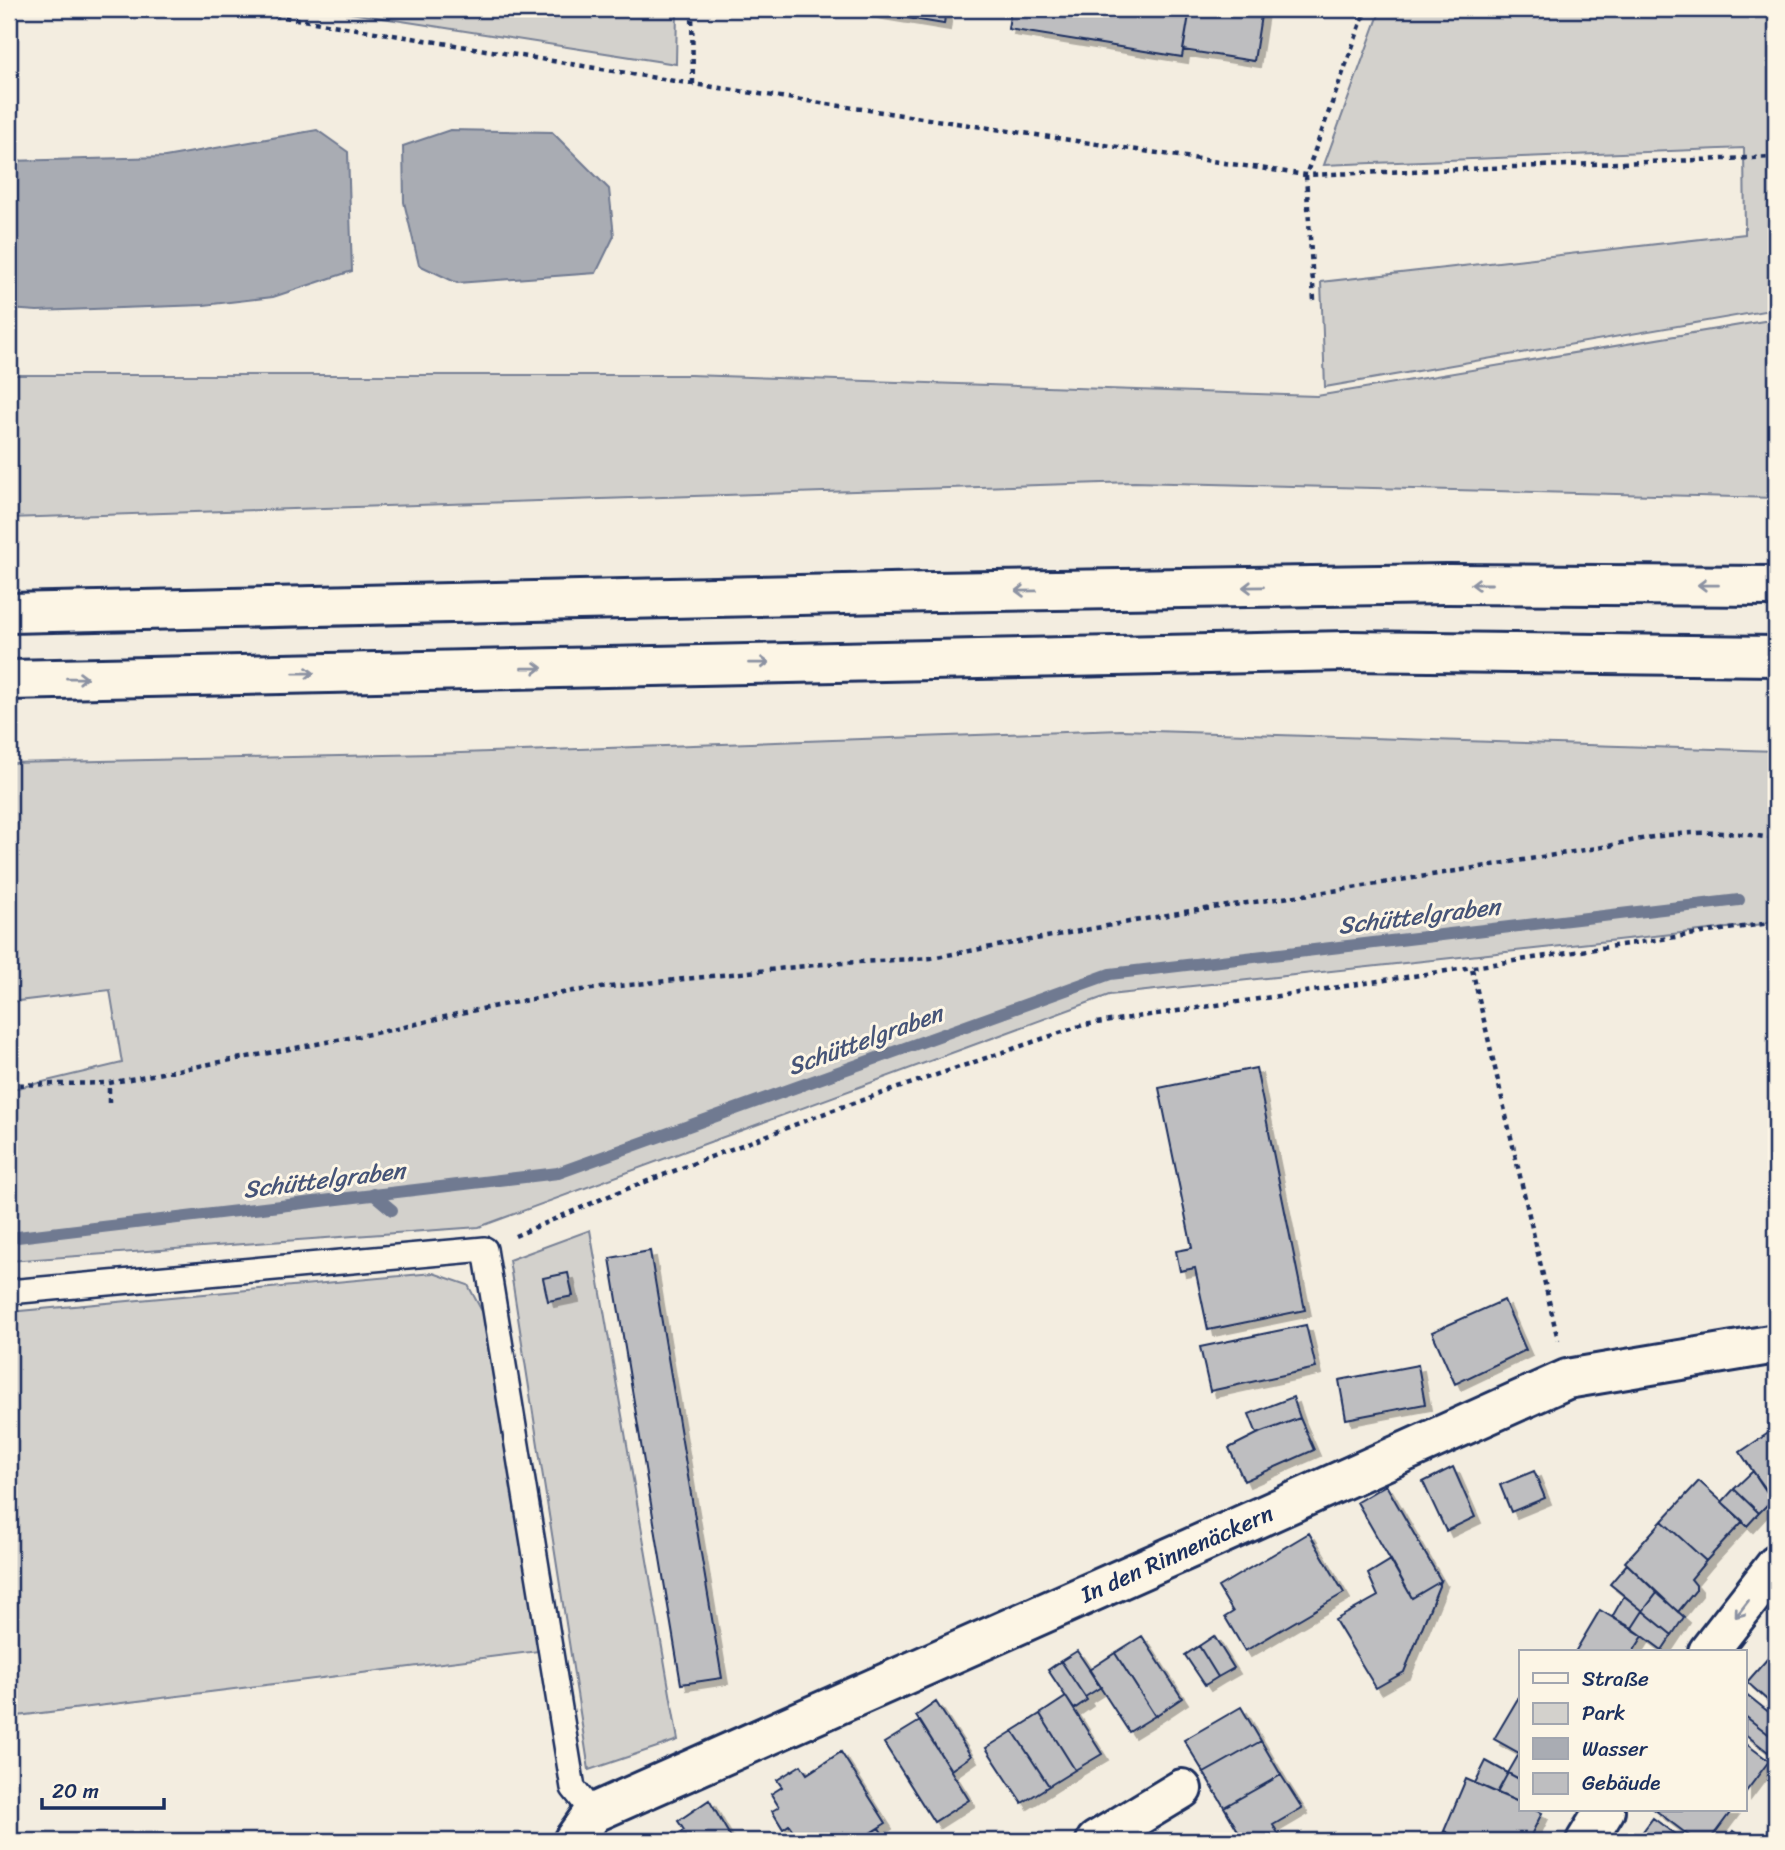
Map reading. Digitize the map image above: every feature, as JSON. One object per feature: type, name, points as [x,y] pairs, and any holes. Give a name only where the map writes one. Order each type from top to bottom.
[{"type":"main road","points":[[9,612],[1391,585],[1776,586]]},
{"type":"main road","points":[[9,680],[1347,651],[1776,656]]},
{"type":"main road","name":"In den Rinnenäckern","points":[[583,1827],[1567,1379],[1776,1344]]},
{"type":"main road","points":[[1710,1650],[1776,1565]]},
{"type":"main road","points":[[1096,1841],[1182,1789]]},
{"type":"main road","points":[[1587,1841],[1604,1812]]},
{"type":"lane","points":[[9,1292],[485,1249],[573,1788],[583,1827]]},
{"type":"path","points":[[235,9],[693,84],[1306,175],[1776,157]]},
{"type":"path","points":[[692,9],[693,84]]},
{"type":"path","points":[[1314,300],[1306,175],[1366,9]]},
{"type":"path","points":[[9,1085],[109,1083],[396,1029],[573,991],[824,964],[931,958],[1184,912],[1412,878],[1638,839],[1708,831],[1776,839]]},
{"type":"path","points":[[485,1249],[611,1195],[836,1109],[1083,1026],[1776,922]]},
{"type":"path","points":[[1472,969],[1567,1379]]},
{"type":"path","points":[[109,1083],[109,1103]]},
{"type":"green space","points":[[325,9],[677,9],[676,64]]},
{"type":"green space","points":[[1381,9],[1776,9],[1776,309],[1325,387],[1321,282],[1745,234],[1744,148],[1324,165]]},
{"type":"green space","points":[[1776,319],[1776,498],[1134,482],[9,518],[9,375],[690,375],[1317,396]]},
{"type":"green space","points":[[1121,730],[1776,751],[1776,917],[1764,924],[1109,995],[479,1227],[9,1261],[9,1090],[122,1063],[110,990],[9,1002],[9,763],[432,754]]},
{"type":"green space","points":[[590,1230],[678,1740],[589,1770],[509,1260]]},
{"type":"green space","points":[[433,1273],[468,1285],[483,1313],[539,1651],[9,1717],[9,1312]]},
{"type":"water","points":[[317,130],[348,152],[352,271],[273,297],[204,305],[37,311],[9,309],[9,161],[165,157]]},
{"type":"water","points":[[450,130],[552,132],[609,189],[614,236],[596,273],[457,283],[419,265],[404,202],[403,146]]},
{"type":"building","points":[[853,9],[946,9],[944,24]]},
{"type":"building","points":[[1011,9],[1190,9],[1182,57],[1008,29]]},
{"type":"building","points":[[1190,9],[1262,9],[1254,61],[1183,50]]},
{"type":"building","points":[[1256,1068],[1305,1310],[1208,1330],[1195,1268],[1180,1271],[1176,1251],[1192,1248],[1159,1088]]},
{"type":"building","points":[[650,1251],[722,1678],[681,1684],[610,1258]]},
{"type":"building","points":[[568,1273],[573,1296],[548,1301],[543,1278]]},
{"type":"building","points":[[1504,1300],[1526,1350],[1455,1384],[1432,1332]]},
{"type":"building","points":[[1306,1325],[1316,1368],[1210,1391],[1200,1347]]},
{"type":"building","points":[[1418,1365],[1425,1404],[1346,1419],[1339,1380]]},
{"type":"building","points":[[1293,1397],[1300,1418],[1257,1434],[1249,1414]]},
{"type":"building","points":[[1300,1418],[1314,1450],[1244,1481],[1229,1448]]},
{"type":"building","points":[[1776,1428],[1776,1490],[1769,1495],[1740,1452]]},
{"type":"building","points":[[1453,1467],[1475,1517],[1446,1531],[1423,1482]]},
{"type":"building","points":[[1534,1471],[1545,1498],[1511,1512],[1500,1485]]},
{"type":"building","points":[[1753,1471],[1773,1499],[1759,1513],[1734,1489]]},
{"type":"building","points":[[1699,1481],[1743,1521],[1706,1561],[1662,1521]]},
{"type":"building","points":[[1386,1485],[1441,1581],[1412,1598],[1357,1502]]},
{"type":"building","points":[[1734,1489],[1759,1513],[1747,1526],[1722,1502]]},
{"type":"building","points":[[1662,1521],[1706,1561],[1691,1579],[1696,1590],[1678,1612],[1625,1562]]},
{"type":"building","points":[[1309,1533],[1344,1593],[1245,1651],[1225,1617],[1233,1612],[1218,1587]]},
{"type":"building","points":[[1391,1560],[1412,1598],[1441,1581],[1404,1672],[1376,1688],[1335,1620],[1378,1596],[1368,1574]]},
{"type":"building","points":[[1627,1564],[1657,1593],[1643,1611],[1610,1584]]},
{"type":"building","points":[[1657,1593],[1684,1617],[1672,1635],[1643,1611]]},
{"type":"building","points":[[1624,1596],[1643,1611],[1632,1628],[1612,1617]]},
{"type":"building","points":[[1600,1610],[1643,1636],[1634,1650],[1576,1650]]},
{"type":"building","points":[[1643,1611],[1672,1635],[1662,1650],[1632,1628]]},
{"type":"building","points":[[1142,1636],[1182,1698],[1155,1716],[1115,1653]]},
{"type":"building","points":[[1214,1636],[1234,1668],[1218,1677],[1199,1646]]},
{"type":"building","points":[[1199,1646],[1218,1677],[1205,1685],[1185,1655]]},
{"type":"building","points":[[1776,1649],[1776,1708],[1747,1682]]},
{"type":"building","points":[[1077,1651],[1101,1687],[1085,1697],[1061,1661]]},
{"type":"building","points":[[1115,1653],[1155,1716],[1129,1732],[1089,1670]]},
{"type":"building","points":[[1061,1661],[1087,1700],[1074,1709],[1048,1670]]},
{"type":"building","points":[[1746,1694],[1776,1718],[1776,1740],[1746,1717]]},
{"type":"building","points":[[1066,1697],[1102,1754],[1075,1770],[1040,1714]]},
{"type":"building","points":[[1519,1697],[1519,1753],[1494,1739]]},
{"type":"building","points":[[936,1702],[971,1756],[951,1770],[916,1716]]},
{"type":"building","points":[[1241,1707],[1261,1741],[1204,1773],[1184,1740]]},
{"type":"building","points":[[1040,1714],[1075,1770],[1049,1786],[1013,1731]]},
{"type":"building","points":[[1746,1717],[1776,1740],[1768,1752],[1746,1735]]},
{"type":"building","points":[[920,1721],[969,1800],[934,1822],[884,1743]]},
{"type":"building","points":[[1013,1731],[1049,1786],[1022,1803],[986,1748]]},
{"type":"building","points":[[1261,1741],[1281,1775],[1224,1807],[1204,1773]]},
{"type":"building","points":[[1746,1744],[1769,1761],[1746,1792]]},
{"type":"building","points":[[841,1752],[886,1823],[857,1841],[800,1841],[789,1825],[783,1829],[772,1811],[779,1807],[771,1794],[782,1787],[777,1780],[801,1765],[807,1774]]},
{"type":"building","points":[[1519,1754],[1519,1779],[1508,1773]]},
{"type":"building","points":[[1486,1761],[1508,1773],[1497,1793],[1475,1783]]},
{"type":"building","points":[[1508,1773],[1519,1779],[1519,1802],[1497,1793]]},
{"type":"building","points":[[1281,1775],[1302,1808],[1273,1825],[1283,1841],[1244,1841],[1224,1807]]},
{"type":"building","points":[[1466,1779],[1519,1802],[1519,1812],[1542,1813],[1528,1841],[1466,1841],[1444,1831]]},
{"type":"building","points":[[709,1800],[733,1841],[666,1841],[684,1830],[678,1821]]},
{"type":"building","points":[[1658,1812],[1731,1812],[1709,1841],[1696,1841]]},
{"type":"building","points":[[1653,1818],[1684,1841],[1652,1841],[1641,1834]]},
{"type":"building","points":[[879,1828],[887,1841],[857,1841]]},
{"type":"building","points":[[1444,1831],[1466,1841],[1439,1841]]},
{"type":"building","points":[[1733,1831],[1747,1841],[1726,1841]]},
{"type":"building","points":[[1167,1834],[1171,1841],[1155,1841]]},
{"type":"building","points":[[1641,1834],[1652,1841],[1638,1841]]},
{"type":"waterway","name":"Schüttelgraben","points":[[9,1238],[558,1173],[1110,974],[1739,900]]},
{"type":"waterway","points":[[373,1194],[392,1210]]}]
